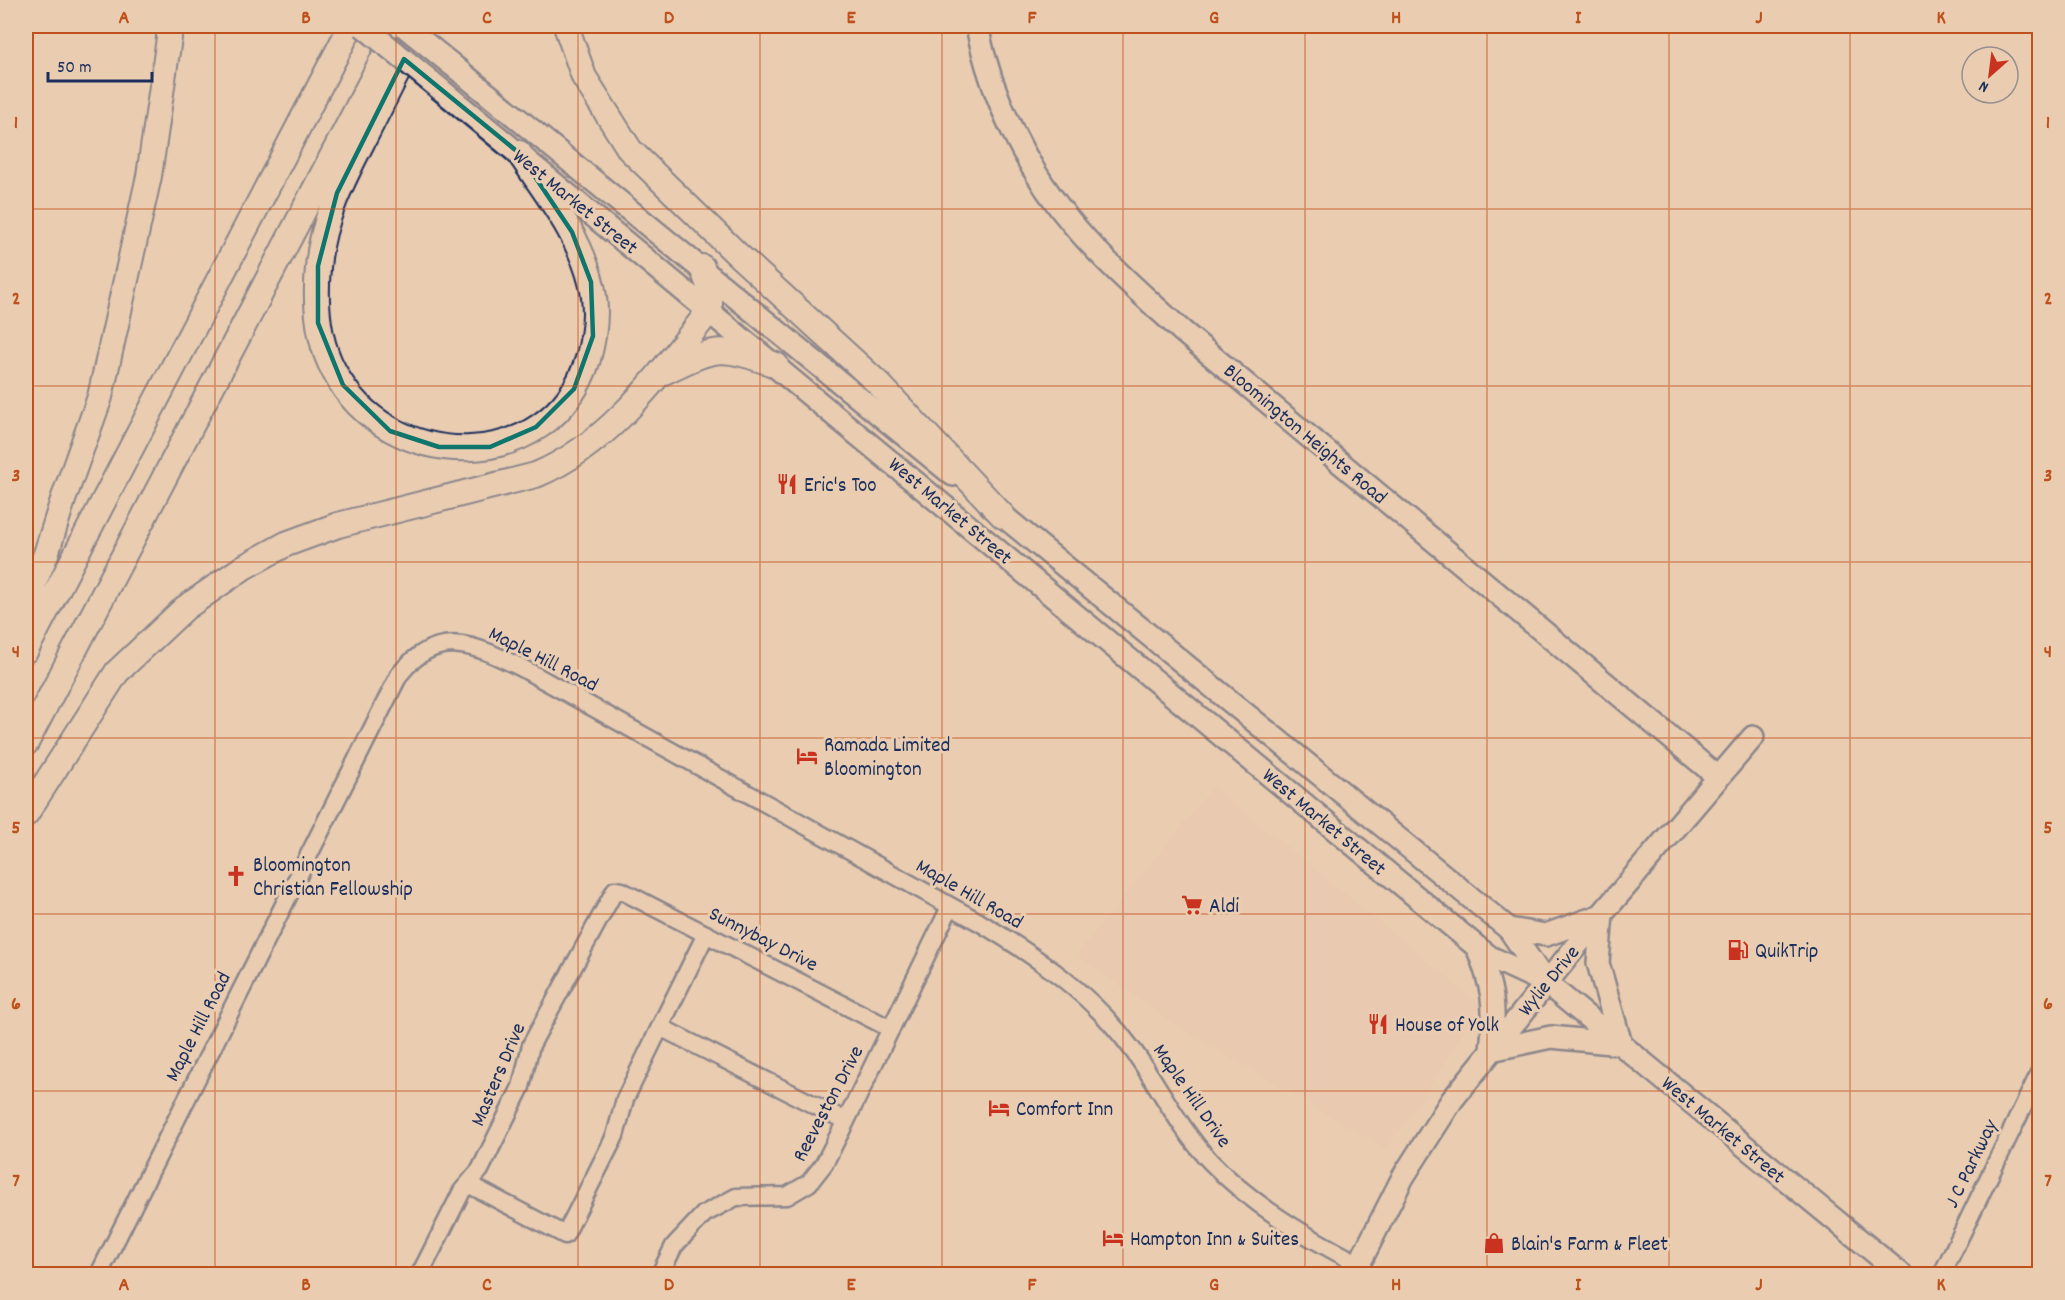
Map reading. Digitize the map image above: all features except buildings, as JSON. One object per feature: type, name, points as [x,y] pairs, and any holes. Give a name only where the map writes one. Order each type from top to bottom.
[{"type":"highway","points":[[26,601],[46,554],[100,396],[149,176],[169,26]]},
{"type":"highway","points":[[322,82],[332,26]]},
{"type":"highway","points":[[26,650],[351,26]]},
{"type":"highway","points":[[26,742],[402,26]]},
{"type":"highway","points":[[421,26],[337,193],[323,237],[318,266],[318,323],[333,370],[359,405],[390,431],[439,447],[464,449],[490,447],[517,438],[552,416],[574,389],[584,371],[593,336],[595,314],[591,282],[572,232],[519,153]]},
{"type":"highway","points":[[566,26],[584,77],[630,150],[737,254],[879,384],[1003,516]]},
{"type":"highway","points":[[26,814],[117,672],[185,608],[244,567],[286,544],[338,525],[512,483],[557,466],[596,441],[619,420],[710,310],[710,289],[702,267]]},
{"type":"highway","points":[[656,375],[705,352],[724,349],[776,365]]},
{"type":"main road","name":"West Market Street","points":[[363,26],[710,310],[1477,947],[1490,957],[1546,983],[1901,1275]]},
{"type":"main road","name":"West Market Street","points":[[402,26],[702,267],[1509,929],[1546,983]]},
{"type":"main road","name":"Bloomington Heights Road","points":[[977,26],[988,68],[1012,129],[1059,207],[1107,262],[1182,331],[1718,777]]},
{"type":"main road","name":"Wylie Drive","points":[[1356,1269],[1416,1153],[1439,1117],[1602,914],[1753,737]]},
{"type":"main road","points":[[1477,947],[1492,984],[1494,1000],[1491,1050],[1551,1037],[1621,1044],[1598,963],[1602,914],[1546,936],[1509,929]]},
{"type":"street","name":"Maple Hill Road","points":[[99,1275],[383,704],[408,664],[438,645],[459,644],[496,656],[950,907],[1047,966],[1075,987],[1115,1026]]},
{"type":"street","name":"Sunnybay Drive","points":[[615,890],[622,891],[891,1029]]},
{"type":"street","name":"Masters Drive","points":[[420,1275],[468,1184],[480,1170],[520,1088],[531,1045],[615,890]]},
{"type":"street","name":"Reeveston Drive","points":[[660,1275],[674,1246],[704,1214],[736,1197],[787,1196],[809,1183],[824,1164],[950,907]]},
{"type":"street","points":[[468,1184],[565,1235],[615,1136],[625,1099],[706,934]]},
{"type":"street","name":"Maple Hill Drive","points":[[1115,1026],[1188,1134],[1209,1160],[1255,1202],[1356,1269]]},
{"type":"street","points":[[660,1027],[846,1121]]},
{"type":"street","name":"J C Parkway","points":[[1942,1275],[2040,1072]]},
{"type":"highlighted area","points":[[404,59],[519,153],[572,232],[591,282],[593,336],[574,389],[536,427],[490,447],[439,447],[390,431],[343,385],[318,323],[318,266],[337,193]]},
{"type":"shaded area","points":[[1213,786],[1480,1004],[1427,1093],[1386,1150],[1173,1024],[1076,955]]},
{"type":"place","name":"Eric's Too","points":[[787,484]]},
{"type":"place","name":"Ramada Limited Bloomington","points":[[807,756]]},
{"type":"place","name":"Bloomington Christian Fellowship","points":[[236,876]]},
{"type":"place","name":"Aldi","points":[[1192,905]]},
{"type":"place","name":"QuikTrip","points":[[1738,950]]},
{"type":"place","name":"House of Yolk","points":[[1378,1024]]},
{"type":"place","name":"Comfort Inn","points":[[999,1108]]},
{"type":"place","name":"Hampton Inn & Suites","points":[[1113,1238]]},
{"type":"place","name":"Blain's Farm & Fleet","points":[[1494,1243]]}]
